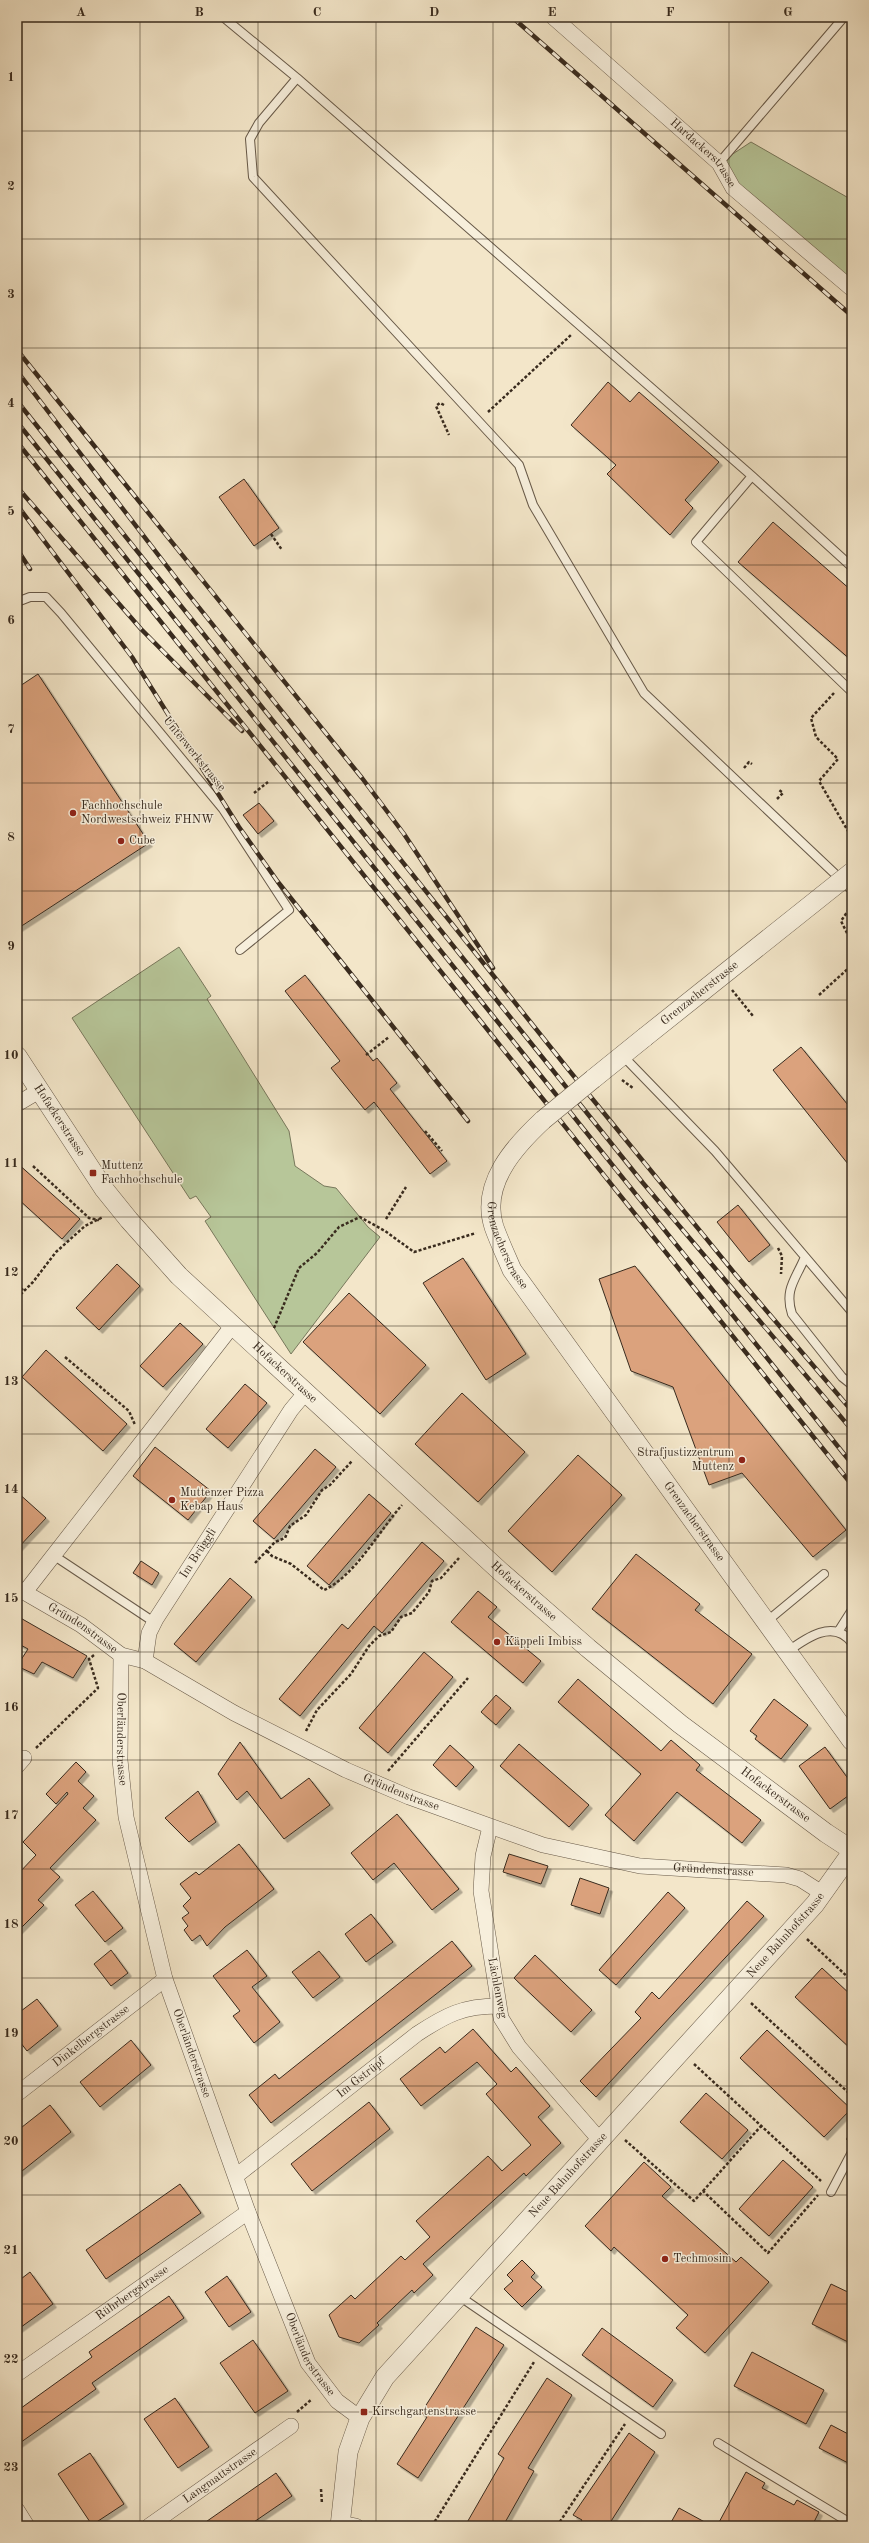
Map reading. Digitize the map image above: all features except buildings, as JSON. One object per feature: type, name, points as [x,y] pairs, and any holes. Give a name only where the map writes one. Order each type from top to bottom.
[{"type":"street","name":"Hardackerstrasse","points":[[553,17],[719,163],[733,188],[852,289]]},
{"type":"street","name":"Grenzacherstrasse","points":[[852,872],[543,1120],[520,1142],[505,1162],[495,1183],[492,1211],[493,1226],[512,1270],[766,1622],[786,1652],[852,1741]]},
{"type":"street","name":"Hofackerstrasse","points":[[17,1056],[116,1204],[179,1276],[366,1446],[471,1545],[588,1648],[680,1724],[852,1851]]},
{"type":"street","points":[[17,1104],[39,1091]]},
{"type":"street","points":[[21,1590],[53,1555],[234,1325]]},
{"type":"street","name":"Im Brüggli","points":[[145,1661],[149,1632],[154,1622],[291,1410],[306,1392]]},
{"type":"street","name":"Gründenstrasse","points":[[21,1590],[81,1625],[121,1655],[145,1661],[297,1746],[377,1784],[490,1827],[543,1845],[640,1866],[786,1875],[800,1879],[822,1893]]},
{"type":"street","name":"Oberländerstrasse","points":[[121,1655],[120,1760],[126,1817],[165,1979],[248,2212],[308,2363],[337,2401],[360,2418]]},
{"type":"street","name":"Lächlenweg","points":[[490,1827],[483,1856],[481,1891],[498,2006],[507,2030],[605,2133]]},
{"type":"street","name":"Neue Bahnhofstrasse","points":[[345,2525],[348,2452],[360,2418],[385,2377],[605,2133],[794,1927],[822,1893],[852,1851]]},
{"type":"street","name":"Dinkelbergstrasse","points":[[17,2094],[165,1979]]},
{"type":"street","name":"Im Gstrüpf","points":[[236,2176],[417,2034],[441,2018],[459,2010],[478,2006],[498,2006]]},
{"type":"street","name":"Rührbergstrasse","points":[[17,2374],[248,2212]]},
{"type":"street","name":"Langmattstrasse","points":[[149,2526],[291,2426]]},
{"type":"street","points":[[17,2510],[27,2526]]},
{"type":"lane","points":[[223,17],[297,78],[752,476],[852,567]]},
{"type":"lane","points":[[719,163],[844,17]]},
{"type":"lane","points":[[297,78],[259,123],[250,139],[252,177],[519,465],[533,505],[644,693],[852,890]]},
{"type":"lane","points":[[752,476],[696,542],[852,692]]},
{"type":"lane","name":"Unterwerkstrasse","points":[[17,602],[30,597],[46,597],[61,613],[223,809],[289,910],[240,950]]},
{"type":"lane","points":[[623,1056],[715,1151],[852,1312]]},
{"type":"lane","points":[[805,1257],[788,1291],[788,1302],[792,1314],[842,1377],[852,1385]]},
{"type":"lane","points":[[53,1555],[154,1622]]},
{"type":"lane","points":[[766,1622],[824,1574]]},
{"type":"lane","points":[[838,1632],[852,1610]]},
{"type":"lane","points":[[786,1652],[821,1632],[838,1632],[852,1643]]},
{"type":"lane","points":[[831,2192],[852,2152]]},
{"type":"lane","points":[[459,2296],[661,2434]]},
{"type":"lane","points":[[718,2443],[852,2524]]},
{"type":"path","points":[[479,421],[580,326]]},
{"type":"path","points":[[446,406],[440,403],[436,406],[449,435]]},
{"type":"path","points":[[271,534],[282,550]]},
{"type":"path","points":[[842,682],[832,696],[811,718],[816,737],[838,759],[819,781],[852,838]]},
{"type":"path","points":[[744,768],[749,762],[752,764]]},
{"type":"path","points":[[254,793],[268,782]]},
{"type":"path","points":[[777,799],[783,793],[779,790]]},
{"type":"path","points":[[852,905],[841,921],[852,943]]},
{"type":"path","points":[[819,995],[852,966]]},
{"type":"path","points":[[721,977],[753,1016]]},
{"type":"path","points":[[366,1055],[389,1037]]},
{"type":"path","points":[[596,1076],[607,1081],[616,1078],[624,1081],[638,1091]]},
{"type":"path","points":[[425,1131],[442,1151]]},
{"type":"path","points":[[33,1166],[89,1218],[100,1220]]},
{"type":"path","points":[[386,1220],[406,1187]]},
{"type":"path","points":[[17,1298],[23,1290],[33,1282],[56,1252],[85,1226],[100,1220],[116,1204]]},
{"type":"path","points":[[274,1328],[299,1268],[317,1253],[339,1227],[360,1217],[385,1231],[414,1252],[473,1235]]},
{"type":"path","points":[[776,1244],[782,1256],[781,1279],[788,1291]]},
{"type":"path","points":[[17,1284],[23,1290]]},
{"type":"path","points":[[65,1357],[129,1411],[142,1442]]},
{"type":"path","points":[[255,1562],[275,1542],[285,1538],[290,1526],[306,1515],[322,1490],[330,1485],[366,1446]]},
{"type":"path","points":[[267,1551],[272,1556],[291,1564],[324,1590],[333,1586],[350,1568],[414,1492]]},
{"type":"path","points":[[297,1746],[317,1710],[351,1674],[369,1646],[379,1636],[390,1632],[402,1617],[412,1613],[429,1592],[432,1582],[441,1578],[471,1545]]},
{"type":"path","points":[[21,1762],[98,1688],[89,1659],[106,1643]]},
{"type":"path","points":[[377,1784],[468,1678]]},
{"type":"path","points":[[794,1927],[852,1981]]},
{"type":"path","points":[[736,1990],[852,2096]]},
{"type":"path","points":[[680,2051],[824,2184],[827,2177]]},
{"type":"path","points":[[605,2133],[694,2201],[761,2126]]},
{"type":"path","points":[[845,2143],[852,2130]]},
{"type":"path","points":[[703,2191],[768,2253],[815,2200],[821,2189]]},
{"type":"path","points":[[432,2526],[541,2352]]},
{"type":"path","points":[[557,2526],[632,2414]]},
{"type":"path","points":[[321,2489],[322,2505]]},
{"type":"green space","points":[[751,142],[852,200],[852,289],[733,188],[719,163]]},
{"type":"green space","points":[[179,947],[211,996],[207,999],[289,1131],[295,1166],[324,1186],[336,1188],[368,1227],[380,1237],[291,1354],[205,1221],[211,1217],[196,1196],[190,1199],[72,1018]]},
{"type":"railway","points":[[512,17],[852,316]]},
{"type":"railway","points":[[17,350],[362,778],[404,834],[493,968]]},
{"type":"railway","points":[[17,371],[189,595],[568,1069],[736,1275],[852,1411]]},
{"type":"railway","points":[[17,401],[643,1183],[852,1430]]},
{"type":"railway","points":[[17,422],[852,1464]]},
{"type":"railway","points":[[17,442],[852,1485]]},
{"type":"railway","points":[[17,487],[141,629],[242,731]]},
{"type":"railway","points":[[17,505],[132,657],[239,827],[278,882],[468,1121]]},
{"type":"railway","points":[[17,549],[30,569]]},
{"type":"place","name":"Fachhochschule Nordwestschweiz FHNW","points":[[73,813]]},
{"type":"place","name":"Cube","points":[[121,841]]},
{"type":"place","name":"Muttenz Fachhochschule","points":[[93,1173]]},
{"type":"place","name":"Strafjustizzentrum Muttenz","points":[[742,1460]]},
{"type":"place","name":"Muttenzer Pizza Kebap Haus","points":[[172,1500]]},
{"type":"place","name":"Käppeli Imbiss","points":[[497,1642]]},
{"type":"place","name":"Techmosim","points":[[665,2259]]},
{"type":"place","name":"Kirschgartenstrasse","points":[[364,2412]]}]
